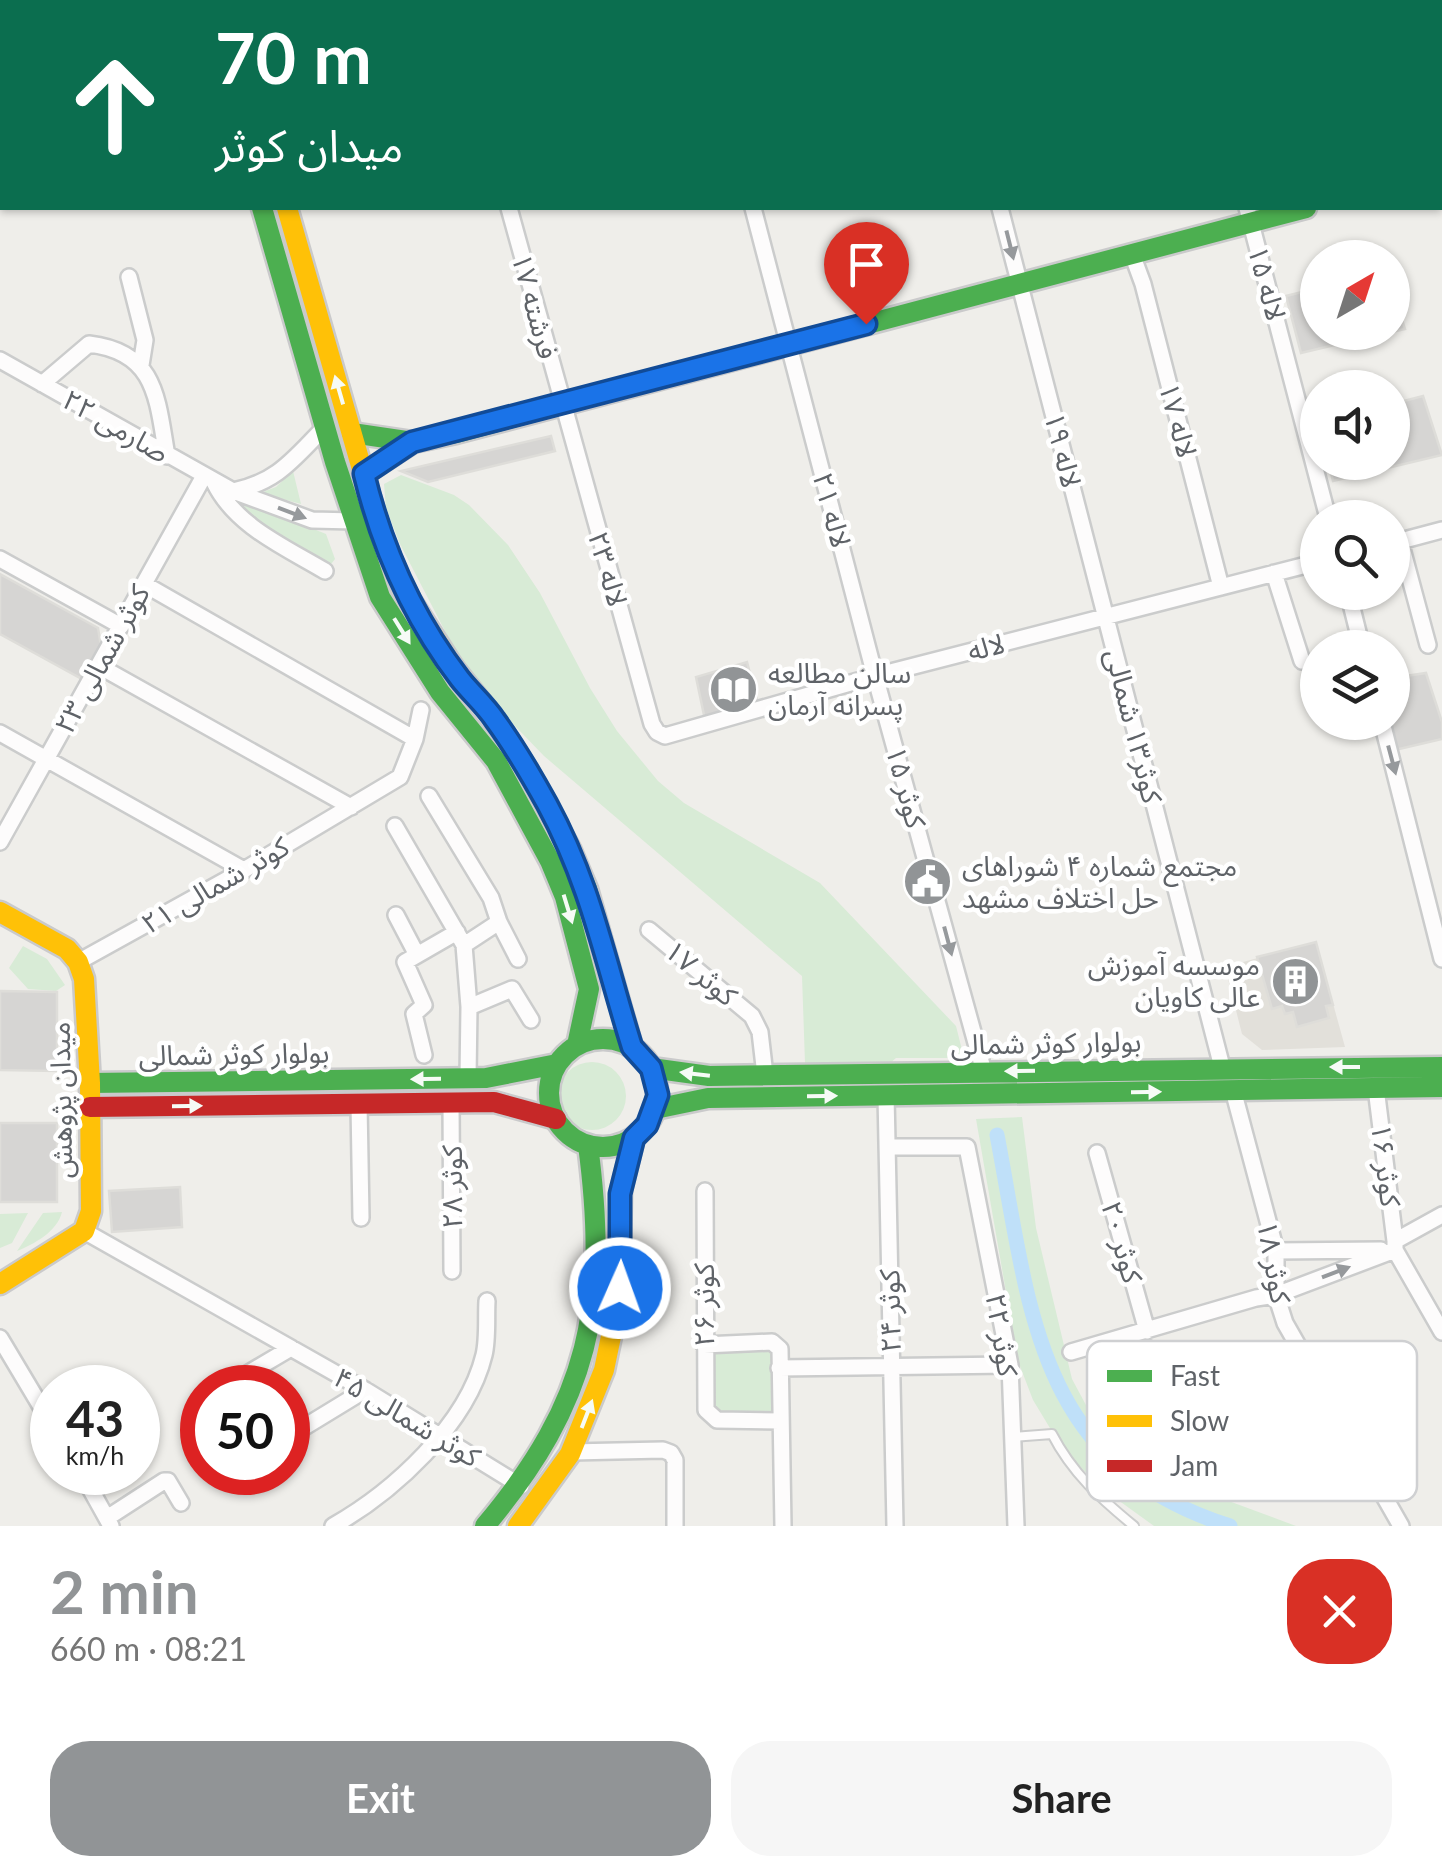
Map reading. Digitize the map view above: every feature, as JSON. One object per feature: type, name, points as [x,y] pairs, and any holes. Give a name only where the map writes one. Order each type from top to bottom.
[{"type":"street","points":[[263,210],[325,427],[380,596],[440,692],[496,761],[550,861],[564,896],[589,989],[578,1045]]},
{"type":"street","points":[[288,210],[378,526],[402,587],[459,677],[493,717],[527,769],[571,851],[587,889],[632,1047],[651,1068],[658,1095],[647,1125],[618,1146],[588,1145],[564,1130],[556,1119],[549,1091],[557,1064],[578,1045],[605,1039],[632,1047]]},
{"type":"street","name":"فرشته ۱۷","points":[[510,210],[561,404]]},
{"type":"street","name":"لاله ۲۱","points":[[754,210],[876,676]]},
{"type":"street","name":"لاله ۱۹","points":[[1001,210],[1106,617]]},
{"type":"street","points":[[364,474],[412,442],[1132,254],[1249,215],[1290,210]]},
{"type":"street","name":"لاله ۱۵","points":[[1249,215],[1323,500]]},
{"type":"street","name":"لاله ۱۷","points":[[1132,254],[1222,587]]},
{"type":"street","points":[[129,278],[145,340],[141,365]]},
{"type":"street","points":[[42,384],[89,344],[110,348],[141,365],[150,380],[167,456]]},
{"type":"street","name":"صارمی ۲۲","points":[[0,360],[232,491],[312,520],[354,521]]},
{"type":"street","name":"لاله ۲۳","points":[[561,404],[657,732]]},
{"type":"street","points":[[232,491],[258,486],[277,476],[325,427]]},
{"type":"street","points":[[352,433],[412,442]]},
{"type":"street","points":[[209,479],[223,500],[256,529],[325,571]]},
{"type":"street","name":"کوثر شمالی ۲۳","points":[[0,842],[144,584],[209,479]]},
{"type":"street","points":[[1410,538],[1442,530]]},
{"type":"street","points":[[0,558],[121,626]]},
{"type":"street","name":"لاله","points":[[657,732],[665,736],[876,676],[1300,567]]},
{"type":"street","points":[[1274,574],[1300,655]]},
{"type":"street","points":[[144,584],[415,739]]},
{"type":"street","points":[[1410,587],[1428,645]]},
{"type":"street","name":"کوثر۱۳ شمالی","points":[[1106,617],[1222,1068]]},
{"type":"street","points":[[99,666],[350,807]]},
{"type":"street","name":"کوثر ۱۵","points":[[876,676],[984,1072]]},
{"type":"street","name":"کوثر شمالی ۲۱","points":[[78,962],[400,777],[421,710]]},
{"type":"street","points":[[0,733],[244,870]]},
{"type":"street","points":[[1387,740],[1442,959]]},
{"type":"street","points":[[429,796],[491,898],[498,922],[518,959]]},
{"type":"street","points":[[395,826],[460,938],[469,1006],[468,1078]]},
{"type":"street","points":[[0,912],[67,949],[78,962]]},
{"type":"street","points":[[396,915],[417,955]]},
{"type":"street","points":[[424,1055],[414,1014],[424,1005],[404,962],[498,922]]},
{"type":"street","name":"کوثر ۱۷","points":[[649,930],[752,1016],[760,1032],[766,1075]]},
{"type":"street","name":"میدان پژوهش","points":[[78,962],[84,979],[90,1083],[90,1211],[84,1231]]},
{"type":"street","points":[[469,1006],[512,989],[532,1020]]},
{"type":"street","name":"بولوار کوثر شمالی","points":[[90,1083],[486,1078],[557,1064]]},
{"type":"street","name":"بولوار کوثر شمالی","points":[[651,1068],[710,1076],[1442,1066]]},
{"type":"street","name":"بولوار کوثر شمالی","points":[[655,1109],[708,1098],[1442,1087]]},
{"type":"street","name":"کوثر ۱۶","points":[[1376,1088],[1395,1246],[1442,1332]]},
{"type":"street","name":"کوثر ۱۸","points":[[1233,1090],[1276,1251],[1276,1295],[1295,1341]]},
{"type":"street","name":"کوثر ۲۴","points":[[886,1096],[894,1526]]},
{"type":"street","name":"کوثر ۲۸","points":[[451,1102],[452,1271]]},
{"type":"street","name":"بولوار کوثر شمالی","points":[[90,1107],[494,1102],[556,1119]]},
{"type":"street","points":[[359,1104],[361,1218]]},
{"type":"street","points":[[518,1526],[571,1452],[605,1367],[617,1314],[622,1260],[620,1194],[634,1138]]},
{"type":"street","points":[[485,1526],[538,1462],[584,1361],[594,1311],[598,1260],[596,1195],[588,1145]]},
{"type":"street","name":"کوثر ۲۲","points":[[886,1147],[967,1146],[1010,1365],[1016,1526]]},
{"type":"street","name":"کوثر ۲۰","points":[[1098,1154],[1147,1331]]},
{"type":"street","name":"کوثر ۲۶","points":[[704,1191],[706,1410],[717,1420],[780,1420]]},
{"type":"street","points":[[1111,1341],[1276,1295],[1395,1246],[1442,1215]]},
{"type":"street","points":[[0,1284],[84,1231]]},
{"type":"street","name":"کوثر شمالی ۴۵","points":[[84,1231],[365,1390],[521,1486]]},
{"type":"street","points":[[1276,1251],[1395,1246]]},
{"type":"street","points":[[334,1526],[391,1486],[441,1439],[484,1356],[487,1301]]},
{"type":"street","points":[[0,1338],[30,1388]]},
{"type":"street","points":[[704,1345],[772,1342],[780,1349],[783,1526]]},
{"type":"street","points":[[262,1365],[291,1348]]},
{"type":"street","points":[[1071,1352],[1087,1348]]},
{"type":"street","points":[[780,1368],[1010,1365]]},
{"type":"street","points":[[310,1424],[365,1390]]},
{"type":"street","points":[[571,1452],[671,1453],[675,1460],[675,1526]]},
{"type":"street","points":[[93,1495],[109,1524],[164,1481],[181,1503]]},
{"type":"street","name":"کوثر ۱۸","points":[[1387,1501],[1401,1526]]},
{"type":"lane","points":[[1013,1437],[1052,1434],[1060,1451],[1087,1485]]},
{"type":"lane","points":[[1104,1501],[1134,1526]]},
{"type":"shaded area","points":[[1316,942],[1345,1047],[1262,1050],[1242,1034],[1225,967]]},
{"type":"green space","points":[[293,471],[301,504],[260,493],[276,487]]},
{"type":"green space","points":[[401,475],[454,495],[508,545],[540,593],[617,731],[658,781],[684,803],[820,883],[956,1026],[964,1058],[896,1058],[889,1064],[805,1063],[802,976],[544,756],[486,696],[461,662],[400,544],[386,508],[384,484]]},
{"type":"green space","points":[[244,501],[326,534],[335,559],[328,568],[242,513]]},
{"type":"green space","points":[[23,946],[47,959],[65,985],[56,991],[28,989],[9,968]]},
{"type":"green space","points":[[592,1062],[616,1072],[626,1096],[616,1120],[592,1130],[568,1120],[558,1096],[568,1072]]},
{"type":"green space","points":[[1022,1117],[1036,1228],[1072,1379],[1087,1407],[1087,1474],[1062,1448],[1033,1400],[1018,1361],[976,1119]]},
{"type":"green space","points":[[62,1212],[50,1231],[17,1251],[43,1213]]},
{"type":"green space","points":[[28,1213],[12,1243],[0,1248],[0,1214]]},
{"type":"green space","points":[[713,1351],[772,1352],[771,1414],[713,1413]]},
{"type":"green space","points":[[1119,1501],[1229,1501],[1296,1526],[1154,1526]]},
{"type":"building","points":[[1300,292],[1300,349],[1286,296]]},
{"type":"building","points":[[1423,396],[1442,455],[1410,463],[1410,399]]},
{"type":"building","points":[[551,436],[555,451],[428,482],[401,471]]},
{"type":"building","points":[[0,574],[98,628],[101,646],[82,679],[0,634]]},
{"type":"building","name":"سالن مطالعه پسرانه آرمان","points":[[747,662],[758,704],[705,720],[696,677]]},
{"type":"building","points":[[1426,673],[1442,722],[1442,739],[1395,750],[1393,740],[1410,740],[1410,675]]},
{"type":"building","name":"موسسه آموزش عالی کاویان","points":[[1316,942],[1333,1005],[1326,1006],[1329,1018],[1297,1027],[1293,1012],[1285,1014],[1282,1006],[1272,1009],[1257,957]]},
{"type":"building","points":[[0,991],[57,992],[57,1071],[0,1070]]},
{"type":"building","points":[[0,1123],[57,1123],[57,1202],[0,1202]]},
{"type":"building","points":[[180,1187],[182,1227],[112,1232],[109,1191]]},
{"type":"waterway","points":[[997,1135],[1034,1318],[1053,1372],[1087,1430]]},
{"type":"waterway","points":[[1170,1501],[1230,1526]]},
{"type":"traffic: fast","points":[[263,210],[335,462],[380,597],[440,692],[496,761],[565,897],[589,989],[577,1045]]},
{"type":"traffic: fast","points":[[352,433],[413,442],[456,433],[1298,210]]},
{"type":"traffic: fast","points":[[364,474],[413,442]]},
{"type":"traffic: fast","points":[[453,667],[493,717],[527,769],[571,851],[587,889],[632,1047]]},
{"type":"traffic: fast","points":[[603,1039],[624,1043],[641,1055],[653,1072],[657,1093],[653,1114],[641,1131],[624,1143],[603,1147],[582,1143],[565,1131],[553,1114],[549,1093],[553,1072],[565,1055],[582,1043],[603,1039]]},
{"type":"traffic: fast","points":[[90,1083],[486,1078],[557,1064]]},
{"type":"traffic: fast","points":[[651,1068],[709,1076],[1442,1067]]},
{"type":"traffic: fast","points":[[655,1109],[708,1098],[1442,1087]]},
{"type":"traffic: fast","points":[[485,1526],[548,1436],[584,1349],[596,1254],[588,1145]]},
{"type":"traffic: slow","points":[[288,210],[378,525],[402,587],[453,667]]},
{"type":"traffic: slow","points":[[0,912],[67,949],[78,962],[84,979],[91,1211],[84,1231],[0,1284]]},
{"type":"traffic: slow","points":[[518,1526],[570,1454],[604,1370],[619,1298],[621,1190],[634,1138]]},
{"type":"traffic: jam","points":[[90,1107],[494,1102],[556,1119]]},
{"type":"place","name":"سالن مطالعه پسرانه آرمان","points":[[733,689]]},
{"type":"place","name":"مجتمع شماره ۴ شوراهای حل اختلاف مشهد","points":[[927,882]]},
{"type":"place","name":"موسسه آموزش عالی کاویان","points":[[1295,981]]},
{"type":"route","points":[[620,1288],[620,1194],[634,1138],[655,1109],[656,1081],[643,1056],[632,1047],[587,889],[571,851],[527,769],[493,717],[459,677],[402,587],[378,526],[364,474],[412,442],[866,324]]}]
